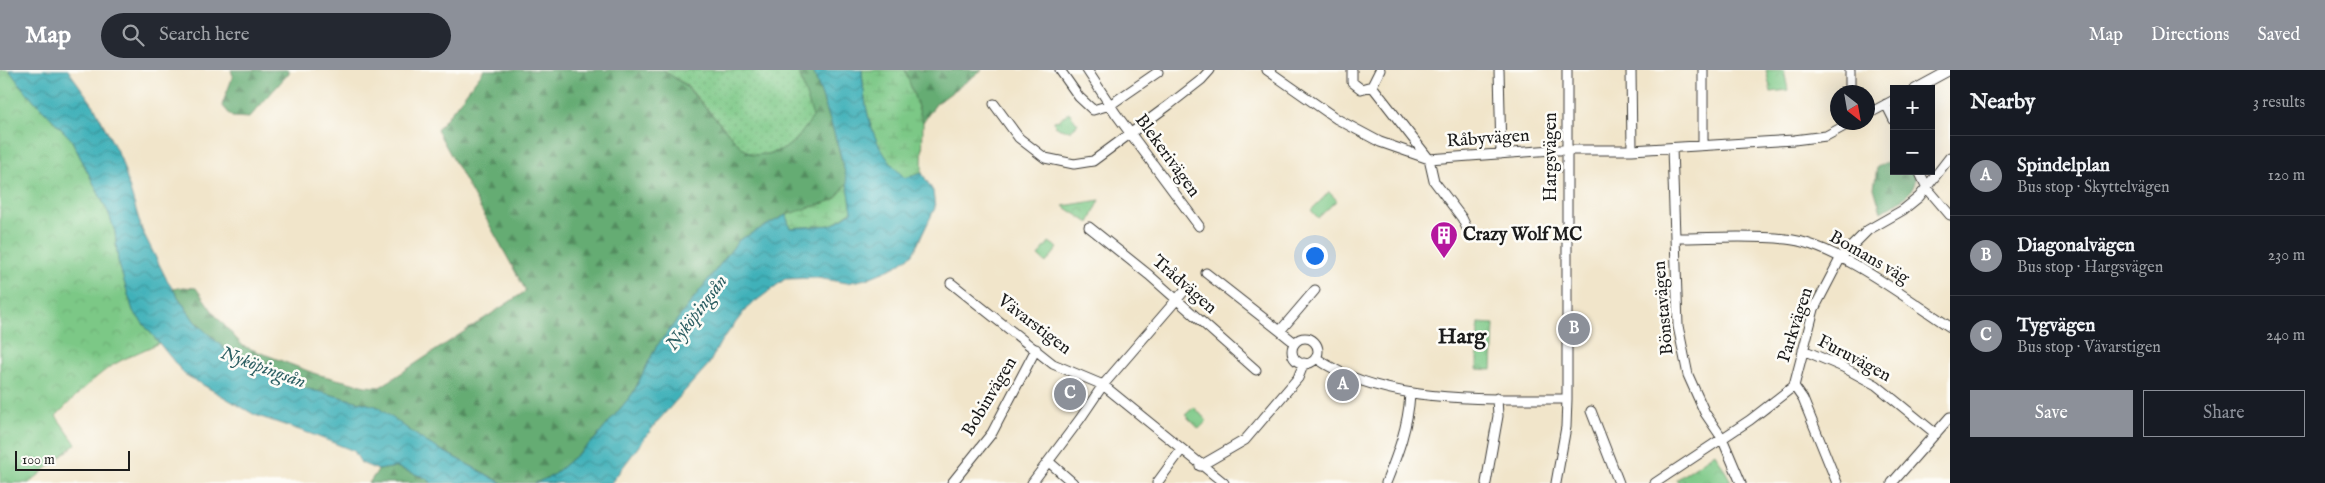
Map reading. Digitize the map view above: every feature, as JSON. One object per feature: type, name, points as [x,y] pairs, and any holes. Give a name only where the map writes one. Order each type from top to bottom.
[{"type":"street","points":[[1060,70],[1079,98],[1093,110],[1110,106]]},
{"type":"street","name":"Blekerivägen","points":[[1087,70],[1110,106],[1199,226]]},
{"type":"street","points":[[994,104],[1018,138],[1045,158],[1074,164],[1093,161],[1201,80],[1210,70]]},
{"type":"street","name":"Råbyvägen","points":[[1267,70],[1337,119],[1380,142],[1429,159],[1567,151],[1672,148],[1703,144],[1794,140],[1826,136],[1838,130]]},
{"type":"street","points":[[1352,70],[1352,82],[1361,89],[1372,86],[1380,70]]},
{"type":"street","points":[[1499,70],[1501,154]]},
{"type":"street","name":"Hargsvägen","points":[[1556,483],[1566,427],[1567,399],[1567,70]]},
{"type":"street","points":[[1632,70],[1632,150]]},
{"type":"street","points":[[1703,70],[1703,144]]},
{"type":"street","points":[[1850,70],[1850,85]]},
{"type":"street","points":[[1922,85],[1950,70]]},
{"type":"street","name":"Blekerivägen","points":[[1110,106],[1158,72]]},
{"type":"street","points":[[1372,86],[1429,159],[1434,181],[1462,218],[1471,238]]},
{"type":"street","points":[[1875,110],[1890,102]]},
{"type":"street","name":"Bönstavägen","points":[[1672,148],[1678,326],[1688,375],[1705,413],[1722,438],[1741,483]]},
{"type":"street","name":"Parkvägen","points":[[1655,483],[1794,386],[1814,309],[1841,257],[1868,230],[1903,210],[1927,188],[1950,157]]},
{"type":"street","points":[[1921,175],[1927,188],[1950,215]]},
{"type":"street","name":"Trådvägen","points":[[1088,227],[1256,370]]},
{"type":"street","name":"Bomans väg","points":[[1675,238],[1787,238],[1814,245],[1841,257],[1950,327]]},
{"type":"street","points":[[1206,273],[1295,343]]},
{"type":"street","name":"Vävarstigen","points":[[952,283],[1053,364],[1103,385],[1182,449],[1200,466],[1224,483]]},
{"type":"street","points":[[1032,483],[1103,385],[1185,290]]},
{"type":"street","points":[[1280,332],[1315,290]]},
{"type":"street","points":[[1302,338],[1311,339],[1318,349],[1316,358],[1304,364],[1295,358],[1293,350],[1295,343],[1302,338]]},
{"type":"street","name":"Bobinvägen","points":[[952,483],[992,433],[1036,350]]},
{"type":"street","name":"Furuvägen","points":[[1803,350],[1843,367],[1876,385],[1936,434]]},
{"type":"street","points":[[1316,358],[1350,377],[1410,394],[1567,399]]},
{"type":"street","points":[[1200,466],[1245,440],[1298,378],[1304,364]]},
{"type":"street","points":[[1794,386],[1803,398],[1837,483]]},
{"type":"street","points":[[1386,483],[1399,454],[1409,417],[1410,394]]},
{"type":"street","points":[[1486,483],[1498,416],[1497,398]]},
{"type":"street","points":[[1590,411],[1619,483]]},
{"type":"street","points":[[1892,483],[1950,417]]},
{"type":"street","points":[[1156,483],[1182,449]]},
{"type":"street","points":[[1049,462],[1073,483]]},
{"type":"green space","points":[[0,70],[9,70],[24,90],[71,139],[109,214],[115,232],[118,261],[133,311],[159,343],[107,369],[56,416],[76,444],[29,483],[0,483]]},
{"type":"green space","points":[[231,70],[289,70],[289,73],[249,118],[232,117],[222,105],[233,76]]},
{"type":"green space","points":[[484,70],[663,70],[685,85],[741,147],[753,155],[768,154],[784,149],[797,139],[813,117],[798,70],[813,70],[832,126],[848,183],[834,200],[786,215],[739,240],[656,347],[633,393],[596,438],[552,476],[535,483],[503,483],[426,442],[376,406],[296,386],[238,361],[195,322],[173,289],[183,287],[196,288],[216,316],[243,346],[316,374],[365,386],[380,387],[526,291],[437,130]]},
{"type":"green space","points":[[663,70],[798,70],[814,117],[797,139],[784,149],[768,154],[753,155],[741,147],[686,85]]},
{"type":"green space","points":[[862,70],[905,70],[923,122],[922,173],[905,179],[885,155],[878,143],[868,116]]},
{"type":"green space","points":[[905,70],[982,70],[936,104],[923,122]]},
{"type":"green space","points":[[1766,70],[1784,70],[1788,90],[1771,92]]},
{"type":"green space","points":[[1069,112],[1078,124],[1070,131],[1055,126],[1054,121],[1059,120]]},
{"type":"green space","points":[[1890,160],[1890,175],[1914,175],[1915,179],[1911,191],[1906,196],[1881,212],[1874,188],[1877,167]]},
{"type":"green space","points":[[848,183],[852,211],[832,225],[790,228],[786,215],[834,200]]},
{"type":"green space","points":[[1329,192],[1337,200],[1318,218],[1311,210]]},
{"type":"green space","points":[[1100,200],[1089,223],[1063,206]]},
{"type":"green space","points":[[1049,242],[1058,248],[1046,263],[1038,256]]},
{"type":"green space","points":[[1478,323],[1494,324],[1492,370],[1477,369]]},
{"type":"green space","points":[[1194,407],[1207,421],[1199,429],[1185,415]]},
{"type":"green space","points":[[1715,453],[1732,483],[1678,483],[1676,480]]},
{"type":"green space","points":[[396,467],[426,478],[432,483],[369,483],[378,470]]},
{"type":"water","points":[[9,70],[68,70],[94,106],[121,159],[142,230],[168,282],[195,322],[238,361],[296,386],[376,406],[426,442],[502,483],[432,483],[426,478],[396,467],[378,470],[361,463],[354,451],[255,415],[184,374],[133,311],[118,261],[115,232],[109,214],[71,139],[24,90]]},
{"type":"water","name":"Nyköpingsån","points":[[813,70],[862,70],[868,116],[872,129],[885,155],[905,178],[922,173],[933,191],[935,208],[913,254],[895,267],[866,279],[847,283],[817,278],[785,279],[747,308],[720,343],[709,364],[657,422],[611,483],[535,483],[552,476],[596,438],[633,393],[656,347],[739,240],[786,215],[790,228],[832,225],[852,212],[846,176],[831,122]]},
{"type":"place","name":"Crazy Wolf MC","points":[[1444,259]]},
{"type":"place","name":"Diagonalvägen","points":[[1574,329]]},
{"type":"place","name":"Spindelplan","points":[[1343,385]]},
{"type":"place","name":"Tygvägen","points":[[1070,394]]},
{"type":"district","name":"Harg","points":[[1462,337]]}]
